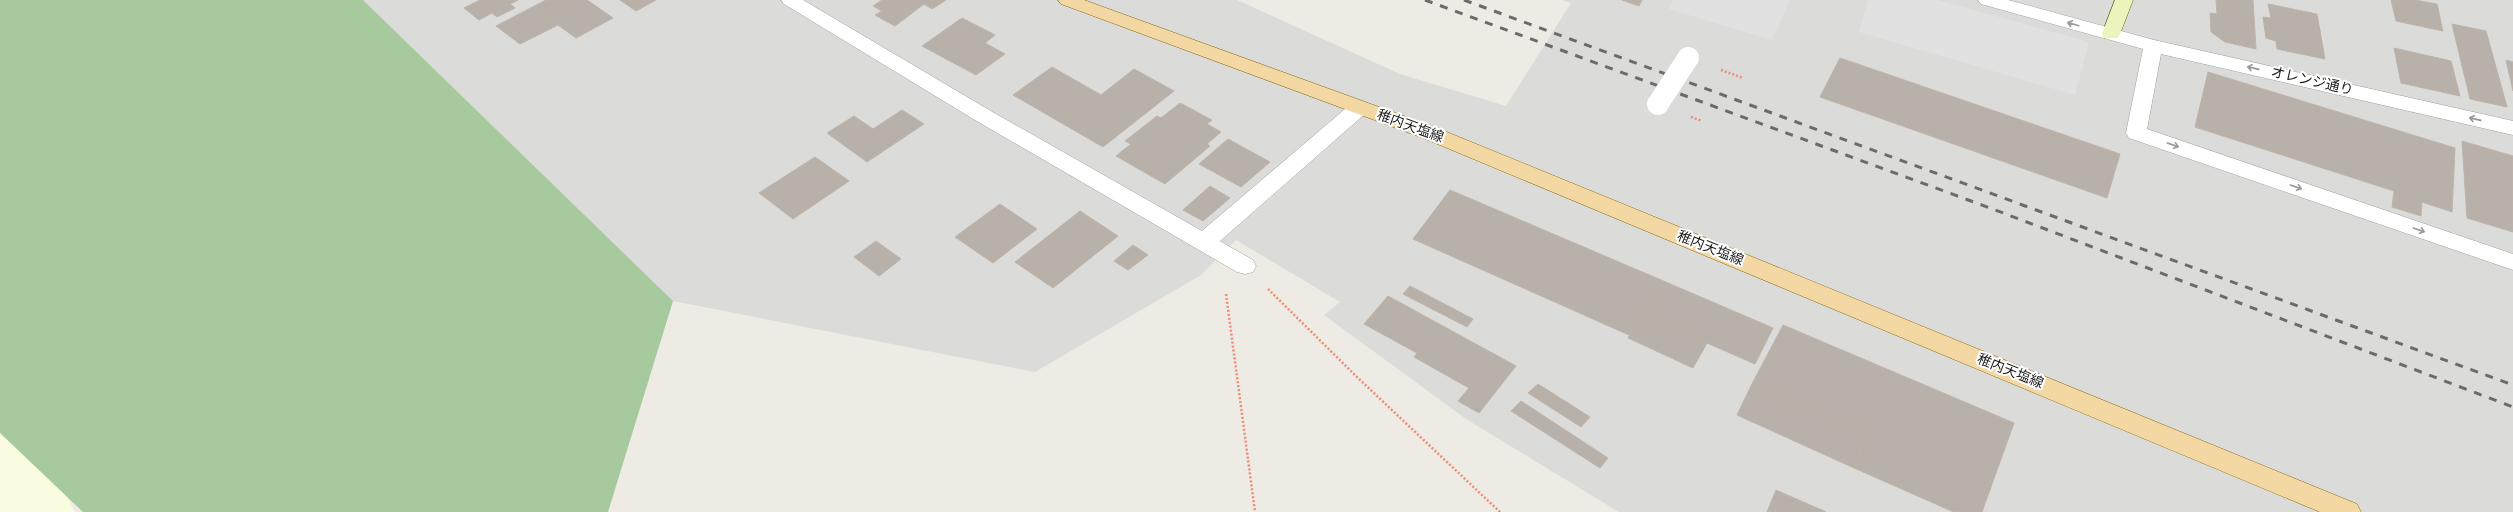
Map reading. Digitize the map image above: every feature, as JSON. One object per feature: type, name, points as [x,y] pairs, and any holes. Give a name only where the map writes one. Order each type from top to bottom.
[{"type":"main road","name":"稚内天塩線","points":[[1067,0],[1430,133],[2348,512]]},
{"type":"street","points":[[790,0],[982,115],[1245,266]]},
{"type":"street","name":"オレンジ通り","points":[[1987,0],[2153,46],[2513,128]]},
{"type":"street","points":[[2111,34],[2124,0]]},
{"type":"street","points":[[2153,46],[2136,133],[2513,262]]},
{"type":"street","points":[[1658,104],[1688,58]]},
{"type":"street","points":[[1212,246],[1359,108]]},
{"type":"path","points":[[1212,246],[1255,512]]},
{"type":"path","points":[[1245,266],[1359,379],[1500,512]]},
{"type":"shaded area","points":[[363,0],[1237,0],[1400,74],[1506,106],[1571,3],[1562,0],[2513,0],[2513,512],[1619,512],[1466,419],[1324,315],[1340,302],[1236,240],[1201,275],[1035,372],[673,301]]},
{"type":"shaded area","points":[[1673,0],[1790,0],[1772,40],[1669,9]]},
{"type":"shaded area","points":[[1868,0],[1937,0],[2089,42],[2075,95],[1859,32]]},
{"type":"shaded area","points":[[22,415],[75,512],[0,512],[0,421]]},
{"type":"green space","points":[[0,0],[363,0],[673,301],[608,512],[83,512],[0,433]]},
{"type":"building","points":[[480,0],[518,0],[510,4],[515,8],[497,17],[492,13],[479,20],[464,8]]},
{"type":"building","points":[[546,0],[587,0],[613,18],[576,38],[558,25],[520,44],[496,26]]},
{"type":"building","points":[[620,0],[656,0],[636,11]]},
{"type":"building","points":[[882,0],[946,0],[932,9],[924,4],[895,26],[875,15],[882,11],[873,6]]},
{"type":"building","points":[[1622,0],[1642,0],[1639,6]]},
{"type":"building","points":[[2216,0],[2253,0],[2256,49],[2225,42],[2211,32],[2210,13],[2217,14]]},
{"type":"building","points":[[2391,0],[2415,0],[2437,4],[2443,31],[2396,21]]},
{"type":"building","points":[[2268,4],[2317,14],[2325,59],[2277,49],[2276,41],[2266,38],[2263,17],[2271,18]]},
{"type":"building","points":[[962,18],[995,35],[985,43],[1005,54],[976,75],[922,46]]},
{"type":"building","points":[[2452,24],[2486,31],[2507,107],[2470,99]]},
{"type":"building","points":[[2394,48],[2451,61],[2460,96],[2401,83]]},
{"type":"building","points":[[1840,58],[2120,154],[2107,198],[1820,97]]},
{"type":"building","points":[[2506,60],[2513,62],[2513,91]]},
{"type":"building","points":[[1052,67],[1101,95],[1134,69],[1174,91],[1103,147],[1013,95]]},
{"type":"building","points":[[2208,72],[2455,148],[2452,212],[2422,202],[2421,216],[2392,207],[2394,191],[2195,127]]},
{"type":"building","points":[[1180,103],[1212,120],[1207,124],[1221,132],[1207,144],[1210,146],[1165,184],[1116,156],[1131,144],[1125,141],[1157,116],[1161,118]]},
{"type":"building","points":[[902,110],[924,124],[867,162],[827,133],[854,116],[873,129]]},
{"type":"building","points":[[1228,139],[1270,162],[1241,187],[1199,164]]},
{"type":"building","points":[[2462,141],[2513,156],[2513,232],[2467,218]]},
{"type":"building","points":[[815,157],[849,181],[793,219],[759,193]]},
{"type":"building","points":[[1210,186],[1230,198],[1203,221],[1183,210]]},
{"type":"building","points":[[1450,190],[1661,280],[1629,335],[1413,239]]},
{"type":"building","points":[[1000,204],[1037,229],[993,263],[955,237]]},
{"type":"building","points":[[1080,211],[1118,236],[1053,288],[1015,262]]},
{"type":"building","points":[[876,241],[901,259],[879,276],[854,257]]},
{"type":"building","points":[[1133,245],[1148,255],[1128,270],[1114,261]]},
{"type":"building","points":[[1661,280],[1773,328],[1755,364],[1641,314]]},
{"type":"building","points":[[1410,286],[1473,319],[1467,327],[1403,294]]},
{"type":"building","points":[[1388,296],[1516,366],[1479,413],[1458,401],[1469,388],[1414,357],[1417,353],[1364,324]]},
{"type":"building","points":[[1641,314],[1707,343],[1693,368],[1628,338]]},
{"type":"building","points":[[1783,325],[2014,423],[1982,512],[1954,512],[1854,468],[1867,435],[1752,384]]},
{"type":"building","points":[[1538,384],[1590,417],[1581,427],[1528,393]]},
{"type":"building","points":[[1752,384],[1867,435],[1854,468],[1737,415]]},
{"type":"building","points":[[1521,401],[1608,458],[1600,468],[1511,411]]},
{"type":"building","points":[[1776,490],[1826,512],[1767,512]]},
{"type":"railway","points":[[1425,0],[1990,208],[2513,407]]},
{"type":"railway","points":[[1464,0],[2513,385]]}]
